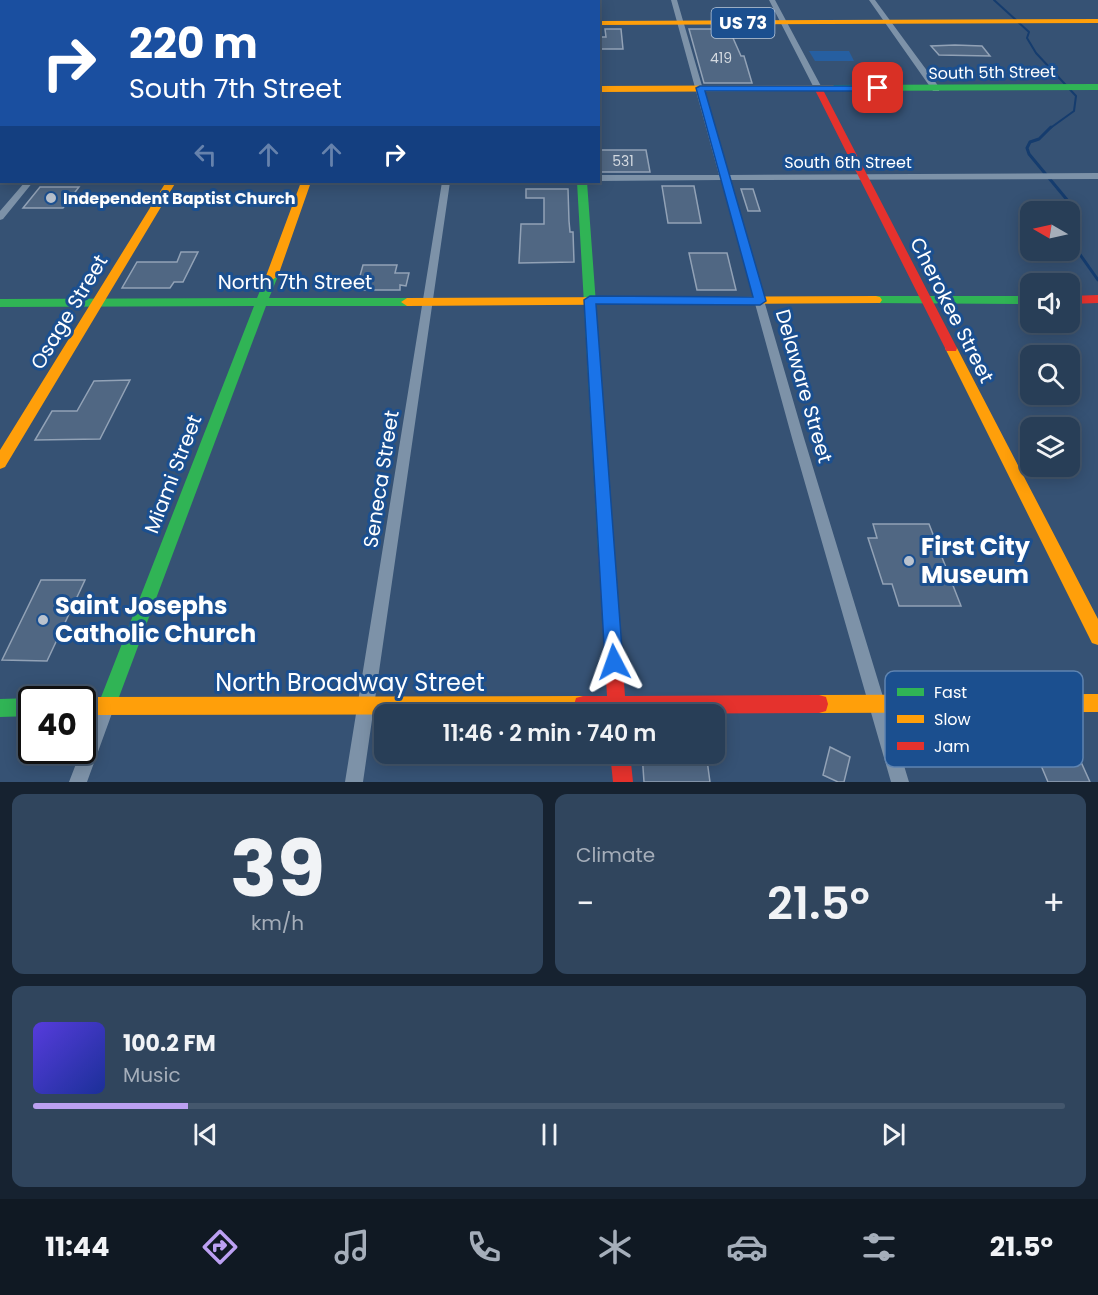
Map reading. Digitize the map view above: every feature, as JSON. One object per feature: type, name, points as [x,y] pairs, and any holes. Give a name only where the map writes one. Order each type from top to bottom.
[{"type":"main road","name":"US 73","points":[[600,23],[1098,21]]},
{"type":"main road","name":"South 5th Street","points":[[600,88],[1096,87]]},
{"type":"main road","name":"Cherokee Street","points":[[818,88],[1098,637]]},
{"type":"main road","name":"Osage Street","points":[[0,463],[170,183]]},
{"type":"main road","name":"Miami Street","points":[[107,705],[306,183]]},
{"type":"main road","points":[[582,183],[617,704]]},
{"type":"main road","points":[[1080,300],[1098,299]]},
{"type":"main road","name":"North 7th Street","points":[[0,303],[1020,300]]},
{"type":"main road","name":"North Broadway Street","points":[[1083,703],[1098,703]]},
{"type":"main road","name":"North Broadway Street","points":[[725,707],[885,704]]},
{"type":"main road","name":"North Broadway Street","points":[[96,705],[374,705]]},
{"type":"main road","points":[[0,708],[18,707]]},
{"type":"main road","points":[[621,764],[622,782]]},
{"type":"street","name":"Delaware Street","points":[[674,0],[885,733]]},
{"type":"street","name":"Cherokee Street","points":[[772,0],[818,88]]},
{"type":"street","points":[[872,0],[936,89]]},
{"type":"street","points":[[1093,176],[1098,185]]},
{"type":"street","name":"South 6th Street","points":[[600,178],[1093,176]]},
{"type":"street","points":[[0,217],[29,183]]},
{"type":"street","name":"Seneca Street","points":[[354,782],[446,183]]},
{"type":"street","name":"Miami Street","points":[[78,782],[107,705]]},
{"type":"street","name":"Delaware Street","points":[[895,767],[900,782]]},
{"type":"shaded area","points":[[809,51],[849,51],[854,61],[815,61]]},
{"type":"building","points":[[605,29],[621,29],[623,49],[600,49],[600,37],[606,37]]},
{"type":"building","points":[[689,29],[729,29],[741,56],[744,56],[752,83],[704,83]]},
{"type":"building","points":[[931,46],[982,46],[990,56],[939,55]]},
{"type":"building","points":[[600,150],[646,150],[650,172],[600,172]]},
{"type":"building","points":[[662,186],[694,186],[701,223],[668,223]]},
{"type":"building","name":"Independent Baptist Church","points":[[40,187],[79,187],[63,208],[23,208]]},
{"type":"building","points":[[526,189],[568,189],[574,262],[519,263],[521,224],[544,224],[544,198],[526,198]]},
{"type":"building","points":[[741,189],[753,189],[760,211],[748,211]]},
{"type":"building","points":[[181,252],[198,252],[183,282],[174,282],[170,288],[122,288],[137,262],[177,262]]},
{"type":"building","points":[[689,253],[727,253],[736,290],[697,290]]},
{"type":"building","points":[[363,265],[397,265],[395,273],[409,273],[406,286],[400,285],[400,290],[356,290]]},
{"type":"building","points":[[130,380],[100,439],[35,440],[52,411],[77,411],[94,381]]},
{"type":"building","name":"First City Museum","points":[[873,524],[929,524],[961,606],[899,606],[892,584],[883,584],[868,538],[877,538]]},
{"type":"building","name":"Saint Josephs Catholic Church","points":[[41,580],[85,580],[47,661],[2,660]]},
{"type":"building","points":[[830,747],[850,757],[844,782],[838,782],[823,775]]},
{"type":"building","points":[[643,764],[708,764],[710,782],[644,782]]},
{"type":"building","points":[[1083,766],[1090,782],[1048,782],[1042,767]]},
{"type":"waterway","points":[[994,0],[1029,32],[1027,38],[1036,53],[1076,96],[1074,111],[1049,129]]},
{"type":"waterway","points":[[1049,129],[1039,139],[1030,142],[1027,148],[1029,154],[1068,201]]},
{"type":"waterway","points":[[1080,254],[1098,280]]},
{"type":"traffic: fast","points":[[833,88],[1098,87]]},
{"type":"traffic: fast","points":[[582,183],[606,548]]},
{"type":"traffic: fast","points":[[107,705],[272,276]]},
{"type":"traffic: fast","points":[[876,300],[1020,300]]},
{"type":"traffic: fast","points":[[0,303],[407,302]]},
{"type":"traffic: fast","points":[[0,708],[18,707]]},
{"type":"traffic: slow","points":[[600,23],[1098,21]]},
{"type":"traffic: slow","points":[[600,89],[833,88]]},
{"type":"traffic: slow","points":[[0,463],[170,183]]},
{"type":"traffic: slow","points":[[272,276],[306,183]]},
{"type":"traffic: slow","points":[[407,302],[876,300]]},
{"type":"traffic: slow","points":[[951,348],[1098,637]]},
{"type":"traffic: slow","points":[[1083,703],[1098,703]]},
{"type":"traffic: slow","points":[[819,704],[885,704]]},
{"type":"traffic: slow","points":[[96,706],[374,705]]},
{"type":"traffic: jam","points":[[818,88],[951,348]]},
{"type":"traffic: jam","points":[[1080,300],[1098,299]]},
{"type":"traffic: jam","points":[[606,548],[616,704]]},
{"type":"traffic: jam","points":[[725,704],[819,704]]},
{"type":"traffic: jam","points":[[621,764],[623,782]]},
{"type":"place","name":"Independent Baptist Church","points":[[51,198]]},
{"type":"place","name":"First City Museum","points":[[909,561]]},
{"type":"place","name":"Saint Josephs Catholic Church","points":[[43,620]]},
{"type":"route","points":[[614,662],[590,300],[760,301],[700,88],[878,88]]}]
